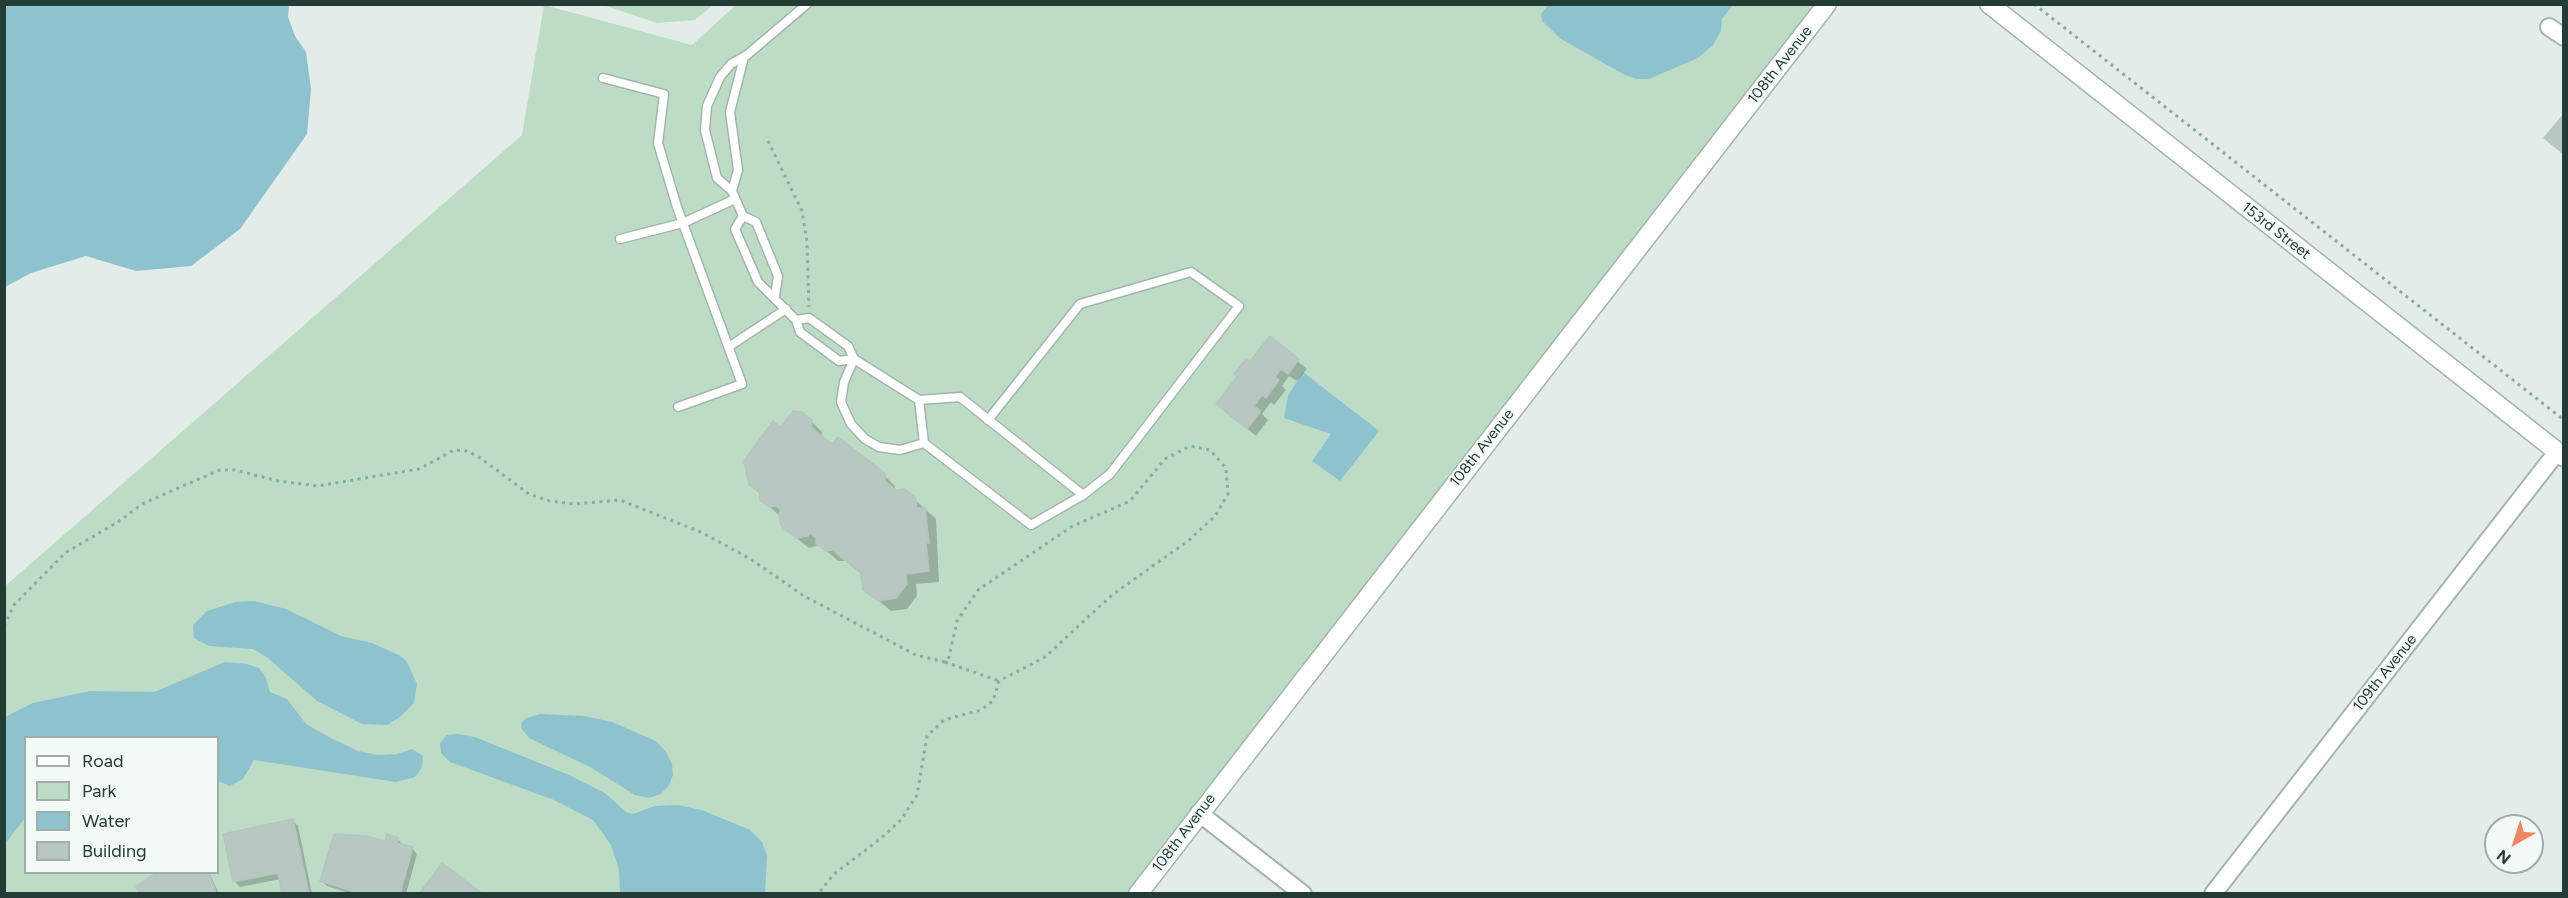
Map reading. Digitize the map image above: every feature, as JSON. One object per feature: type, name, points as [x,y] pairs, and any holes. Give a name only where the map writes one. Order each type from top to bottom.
[{"type":"street","name":"108th Avenue","points":[[1138,894],[1827,4]]},
{"type":"street","name":"153rd Street","points":[[1989,4],[2560,454]]},
{"type":"street","points":[[2550,27],[2564,37]]},
{"type":"street","name":"109th Avenue","points":[[2213,894],[2560,454]]},
{"type":"street","points":[[1199,813],[1303,894]]},
{"type":"lane","points":[[775,296],[778,276],[756,222],[742,216],[734,195],[717,178],[705,130],[707,106],[720,77],[731,64],[744,57],[807,4]]},
{"type":"lane","points":[[734,195],[738,170],[730,112],[744,57]]},
{"type":"lane","points":[[603,78],[664,93],[658,143],[683,223],[730,346],[742,384],[678,407]]},
{"type":"lane","points":[[620,239],[683,223],[734,195]]},
{"type":"lane","points":[[742,216],[735,229],[758,282],[775,296],[796,320],[800,332],[838,361],[854,359]]},
{"type":"lane","points":[[919,400],[924,443],[1031,525],[1083,495],[1110,474],[1239,306],[1191,272],[1080,304],[988,420]]},
{"type":"lane","points":[[730,346],[786,309]]},
{"type":"lane","points":[[796,320],[809,318],[848,346],[854,359],[919,400],[960,397],[1083,495]]},
{"type":"lane","points":[[854,359],[844,382],[841,402],[851,424],[865,439],[879,447],[900,450],[924,443]]},
{"type":"path","points":[[2034,4],[2564,420]]},
{"type":"path","points":[[768,141],[802,211],[807,242],[809,318]]},
{"type":"path","points":[[818,894],[834,874],[880,840],[901,820],[917,795],[927,736],[945,720],[981,710],[993,701],[999,681],[1045,657],[1112,595],[1188,541],[1215,516],[1228,494],[1226,468],[1210,450],[1190,446],[1165,459],[1130,501],[1071,527],[978,590],[957,621],[949,657],[945,662]]},
{"type":"path","points":[[4,626],[14,605],[65,553],[118,522],[142,504],[220,470],[235,470],[278,481],[318,486],[419,469],[454,450],[479,457],[529,494],[550,501],[574,504],[620,500],[703,533],[752,560],[804,596],[916,655],[945,662],[999,681]]},
{"type":"green space","points":[[737,4],[1814,5],[1126,893],[5,893],[4,587],[522,135],[544,5],[692,45]]},
{"type":"green space","points":[[603,5],[713,5],[695,20],[657,23]]},
{"type":"water","points":[[5,4],[289,5],[288,17],[295,36],[306,52],[311,89],[307,134],[240,229],[191,266],[136,271],[86,256],[31,273],[5,287]]},
{"type":"water","points":[[1549,4],[1733,5],[1722,19],[1721,31],[1713,45],[1698,58],[1649,79],[1637,79],[1625,75],[1561,39],[1542,21],[1541,14]]},
{"type":"water","points":[[1303,372],[1379,431],[1340,481],[1312,461],[1331,434],[1284,418],[1288,396]]},
{"type":"water","points":[[254,601],[286,609],[341,636],[372,643],[401,656],[407,662],[417,684],[414,703],[400,717],[387,725],[362,724],[317,701],[268,658],[253,649],[209,646],[194,638],[193,625],[207,611],[235,602]]},
{"type":"water","points":[[225,662],[247,664],[259,668],[266,678],[270,692],[287,699],[306,724],[358,751],[378,755],[397,754],[412,749],[423,756],[422,767],[415,777],[396,782],[254,760],[243,779],[230,786],[219,781],[219,736],[24,736],[24,819],[5,844],[5,717],[33,703],[90,691],[154,692]]},
{"type":"water","points":[[540,714],[584,716],[612,722],[656,741],[666,752],[672,764],[673,775],[669,785],[661,794],[649,798],[635,795],[592,768],[529,738],[521,728],[522,722],[526,718]]},
{"type":"water","points":[[447,735],[475,737],[569,775],[605,793],[626,812],[633,814],[655,806],[678,805],[702,810],[750,830],[762,842],[767,856],[765,893],[620,893],[619,870],[611,845],[593,820],[554,800],[450,762],[441,753],[440,743]]},
{"type":"building","points":[[2564,114],[2564,154],[2544,138]]},
{"type":"building","points":[[1270,336],[1299,359],[1288,374],[1281,369],[1275,377],[1279,380],[1266,398],[1262,395],[1254,406],[1261,411],[1247,429],[1216,404],[1237,377],[1234,374],[1246,359],[1250,361]]},
{"type":"building","points":[[793,411],[802,412],[812,420],[811,427],[832,444],[838,437],[885,473],[885,481],[896,490],[905,489],[915,497],[917,508],[925,507],[929,571],[906,574],[907,584],[896,598],[878,601],[863,590],[861,573],[832,550],[826,551],[816,544],[816,538],[810,533],[808,536],[796,538],[781,526],[779,513],[781,510],[776,506],[769,507],[760,500],[760,493],[749,485],[744,461],[773,421],[781,427]]},
{"type":"building","points":[[293,819],[309,894],[282,894],[278,873],[233,882],[223,834]]},
{"type":"building","points":[[334,834],[367,836],[385,841],[387,834],[399,838],[397,843],[413,847],[400,894],[361,894],[320,881]]},
{"type":"building","points":[[442,863],[483,894],[419,894]]},
{"type":"building","points":[[156,874],[209,874],[217,894],[139,894],[136,886]]}]
